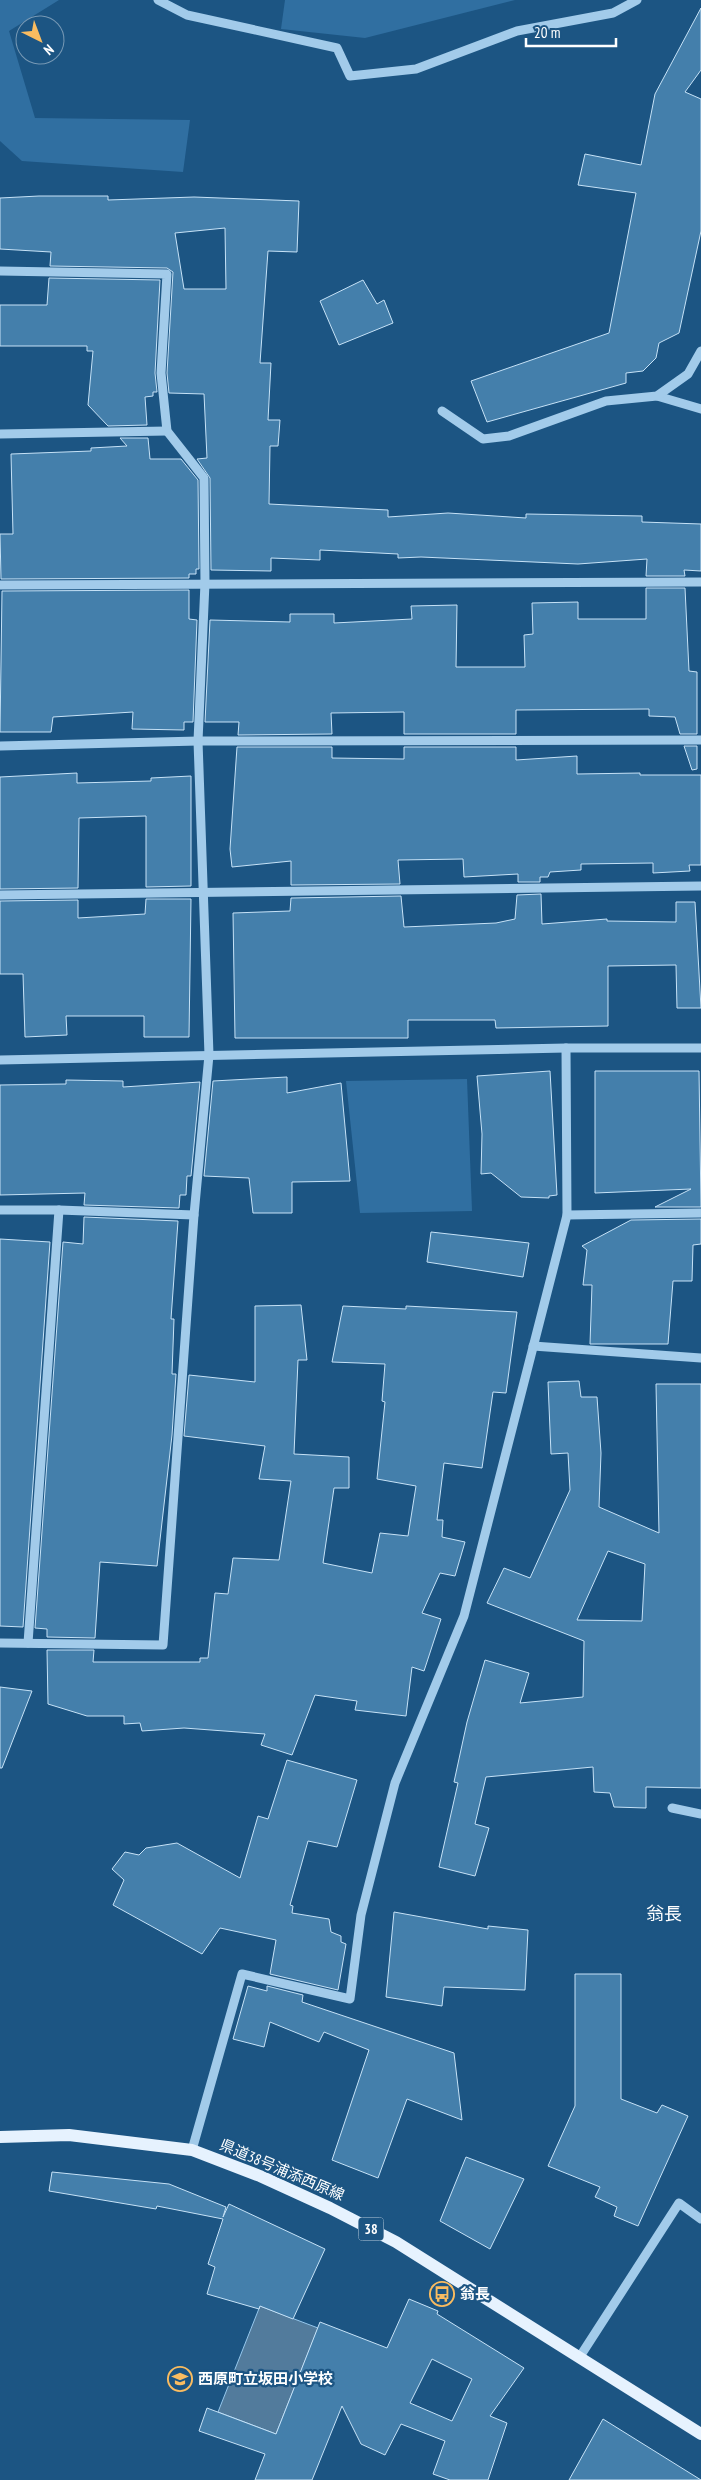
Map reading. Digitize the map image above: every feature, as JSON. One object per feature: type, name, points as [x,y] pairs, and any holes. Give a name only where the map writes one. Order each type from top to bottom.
[{"type":"main road","name":"県道38号浦添西原線","points":[[0,2137],[69,2135],[192,2150],[260,2176],[330,2208],[388,2238],[701,2434]]},
{"type":"street","points":[[158,0],[187,16],[338,48],[350,76],[416,69],[517,31],[613,13],[637,0]]},
{"type":"street","points":[[0,271],[167,274],[161,373],[167,431],[204,478],[205,583],[198,740],[209,1055],[194,1214],[163,1645],[0,1643]]},
{"type":"street","points":[[657,396],[688,374],[701,351]]},
{"type":"street","points":[[442,411],[483,439],[509,436],[606,401],[657,396],[701,409]]},
{"type":"street","points":[[0,434],[167,431]]},
{"type":"street","points":[[0,585],[701,582]]},
{"type":"street","points":[[0,746],[198,740],[701,740]]},
{"type":"street","points":[[0,895],[204,894],[701,886]]},
{"type":"street","points":[[192,2150],[242,1974],[350,1999],[361,1915],[395,1783],[464,1616],[568,1215],[566,1048]]},
{"type":"street","points":[[0,1060],[566,1048],[701,1048]]},
{"type":"street","points":[[0,1210],[194,1214]]},
{"type":"street","points":[[28,1644],[59,1210]]},
{"type":"street","points":[[568,1215],[701,1213]]},
{"type":"street","points":[[533,1346],[701,1358]]},
{"type":"street","points":[[672,1808],[701,1814]]},
{"type":"street","points":[[579,2358],[679,2202],[701,2219]]},
{"type":"shaded area","points":[[0,0],[59,0],[35,15],[15,15],[15,27],[9,31],[15,51],[15,65],[19,65],[35,118],[190,120],[183,172],[22,161],[0,141]]},
{"type":"shaded area","points":[[285,0],[515,0],[365,38],[281,29]]},
{"type":"shaded area","points":[[467,1079],[472,1211],[360,1213],[346,1081]]},
{"type":"shaded area","points":[[260,2306],[318,2328],[276,2434],[218,2412]]},
{"type":"building","points":[[701,8],[701,70],[685,92],[701,99],[701,231],[679,333],[659,343],[656,358],[643,371],[626,373],[626,383],[487,422],[471,381],[609,333],[636,193],[578,185],[585,154],[641,165],[655,94]]},
{"type":"building","points":[[108,196],[108,200],[194,197],[299,201],[297,252],[268,251],[260,363],[271,363],[268,420],[280,420],[278,446],[270,446],[269,504],[388,510],[388,517],[448,513],[526,518],[526,514],[642,516],[642,522],[701,524],[701,571],[684,570],[685,576],[646,576],[647,559],[578,564],[421,557],[398,558],[398,554],[320,550],[320,560],[271,558],[271,571],[211,570],[210,478],[197,459],[207,458],[204,394],[169,393],[167,373],[173,272],[167,268],[50,266],[51,252],[0,249],[0,198]],"holes":[[[225,228],[226,289],[184,289],[175,233]]]},
{"type":"building","points":[[49,278],[160,280],[155,373],[157,392],[153,392],[153,396],[145,397],[147,425],[108,426],[88,405],[93,351],[87,351],[87,346],[0,346],[0,305],[47,305]]},
{"type":"building","points":[[363,280],[377,304],[384,300],[393,323],[339,345],[320,301]]},
{"type":"building","points":[[120,438],[148,438],[150,459],[181,459],[198,480],[199,569],[196,569],[196,574],[189,574],[189,578],[1,579],[0,534],[13,534],[11,454],[91,451],[91,448],[127,446]]},
{"type":"building","points":[[646,588],[685,588],[689,671],[697,672],[697,734],[680,734],[675,717],[649,716],[649,709],[516,710],[516,734],[404,734],[404,712],[331,713],[332,734],[238,735],[239,722],[205,722],[210,620],[290,622],[290,614],[334,614],[334,623],[412,619],[411,606],[457,605],[456,667],[525,667],[524,635],[533,634],[532,603],[578,602],[578,619],[646,619]]},
{"type":"building","points":[[189,590],[189,619],[197,620],[193,722],[184,722],[184,730],[132,729],[133,712],[53,717],[51,732],[0,732],[2,591]]},
{"type":"building","points":[[684,746],[697,746],[697,769],[692,770]]},
{"type":"building","points":[[237,747],[332,747],[332,758],[404,759],[404,747],[516,747],[516,760],[577,756],[577,774],[640,773],[640,775],[701,775],[701,865],[689,865],[690,871],[653,873],[653,863],[581,864],[581,870],[550,872],[548,877],[540,877],[540,882],[518,882],[518,874],[464,877],[463,859],[398,860],[400,884],[291,885],[291,861],[232,867],[230,849]]},
{"type":"building","points":[[77,773],[77,783],[151,781],[151,778],[191,776],[191,886],[146,887],[146,816],[79,818],[78,888],[0,889],[0,777]]},
{"type":"building","points":[[541,894],[542,924],[607,919],[607,921],[676,922],[676,902],[695,902],[701,1008],[677,1008],[676,965],[608,966],[608,1026],[496,1028],[495,1020],[408,1020],[408,1038],[235,1038],[233,913],[290,911],[291,898],[401,896],[404,927],[496,923],[515,919],[517,895]]},
{"type":"building","points":[[146,899],[191,899],[189,1037],[144,1037],[144,1016],[66,1016],[67,1035],[25,1037],[23,974],[0,974],[0,901],[78,900],[78,918],[145,914]]},
{"type":"building","points":[[550,1071],[557,1195],[549,1196],[549,1198],[521,1197],[491,1173],[481,1174],[482,1134],[477,1076]]},
{"type":"building","points":[[595,1071],[699,1071],[701,1207],[655,1207],[691,1189],[595,1193]]},
{"type":"building","points":[[287,1077],[287,1093],[341,1083],[350,1181],[292,1182],[292,1213],[253,1213],[249,1178],[204,1176],[213,1081]]},
{"type":"building","points":[[66,1080],[123,1081],[123,1087],[200,1082],[191,1176],[187,1176],[186,1195],[180,1195],[179,1208],[84,1205],[85,1193],[0,1195],[0,1085],[66,1084]]},
{"type":"building","points":[[84,1217],[178,1221],[171,1319],[174,1319],[172,1374],[176,1374],[172,1435],[157,1566],[100,1562],[95,1638],[47,1637],[47,1629],[35,1628],[63,1242],[83,1244]]},
{"type":"building","points":[[701,1219],[701,1244],[693,1245],[692,1281],[673,1281],[668,1344],[590,1344],[592,1285],[583,1285],[587,1250],[582,1246],[631,1220]]},
{"type":"building","points":[[431,1232],[529,1243],[523,1277],[427,1262]]},
{"type":"building","points":[[0,1239],[50,1242],[23,1627],[0,1626]]},
{"type":"building","points":[[301,1305],[307,1360],[298,1360],[294,1454],[349,1457],[349,1488],[334,1488],[323,1563],[372,1573],[380,1533],[408,1536],[416,1486],[377,1479],[385,1402],[382,1401],[385,1364],[332,1362],[343,1306],[406,1309],[406,1306],[517,1312],[506,1393],[493,1392],[482,1468],[444,1463],[437,1520],[443,1520],[442,1537],[465,1542],[455,1576],[440,1573],[422,1613],[441,1619],[424,1671],[412,1667],[406,1716],[355,1710],[357,1701],[315,1695],[292,1755],[261,1745],[265,1734],[184,1728],[142,1731],[140,1723],[124,1724],[124,1716],[87,1716],[48,1704],[47,1650],[94,1650],[93,1662],[200,1662],[200,1658],[208,1658],[215,1593],[228,1594],[233,1558],[279,1560],[291,1481],[259,1479],[265,1446],[184,1436],[189,1375],[255,1382],[255,1306]]},
{"type":"building","points":[[579,1381],[581,1397],[597,1397],[601,1453],[599,1507],[659,1533],[656,1384],[701,1384],[701,1788],[646,1787],[646,1808],[614,1807],[610,1793],[594,1792],[593,1767],[486,1777],[475,1824],[489,1828],[475,1876],[439,1867],[458,1783],[454,1782],[467,1722],[485,1660],[529,1673],[520,1703],[583,1697],[584,1641],[487,1603],[504,1568],[530,1578],[570,1490],[568,1453],[551,1454],[548,1382]],"holes":[[[608,1551],[645,1564],[642,1621],[577,1620]]]},
{"type":"building","points":[[0,1687],[32,1691],[2,1768],[0,1768]]},
{"type":"building","points":[[287,1760],[357,1780],[337,1847],[308,1841],[290,1905],[293,1906],[292,1913],[329,1919],[331,1932],[341,1936],[341,1942],[346,1944],[338,1990],[270,1974],[276,1940],[220,1928],[202,1954],[113,1905],[124,1880],[112,1869],[125,1852],[139,1855],[146,1848],[177,1843],[240,1878],[258,1816],[268,1819]]},
{"type":"building","points":[[394,1912],[488,1929],[488,1926],[528,1930],[525,1990],[444,1987],[442,2006],[386,1997]]},
{"type":"building","points":[[575,1974],[621,1974],[621,2099],[657,2113],[662,2105],[688,2116],[638,2226],[614,2216],[617,2207],[595,2197],[600,2187],[548,2166],[575,2106]]},
{"type":"building","points":[[248,1986],[267,1991],[267,1986],[303,1995],[302,2002],[454,2053],[462,2120],[407,2099],[378,2178],[332,2160],[369,2050],[324,2032],[319,2042],[270,2022],[264,2047],[233,2039]]},
{"type":"building","points":[[466,2157],[524,2179],[490,2249],[440,2221]]},
{"type":"building","points":[[52,2172],[169,2184],[226,2207],[223,2217],[229,2204],[325,2249],[293,2319],[260,2306],[259,2309],[207,2294],[215,2267],[208,2264],[223,2219],[157,2206],[156,2209],[49,2191]]},
{"type":"building","points":[[409,2299],[438,2311],[437,2314],[524,2368],[490,2416],[507,2423],[488,2480],[450,2480],[433,2474],[445,2441],[401,2424],[385,2455],[361,2444],[342,2406],[312,2480],[255,2480],[265,2454],[199,2431],[207,2408],[276,2434],[320,2322],[387,2348]],"holes":[[[432,2359],[472,2379],[452,2421],[410,2403]]]},
{"type":"building","points":[[603,2419],[701,2480],[569,2480]]},
{"type":"place","name":"翁長","points":[[442,2294]]},
{"type":"place","name":"西原町立坂田小学校","points":[[180,2379]]},
{"type":"district","name":"翁長","points":[[664,1914]]}]
